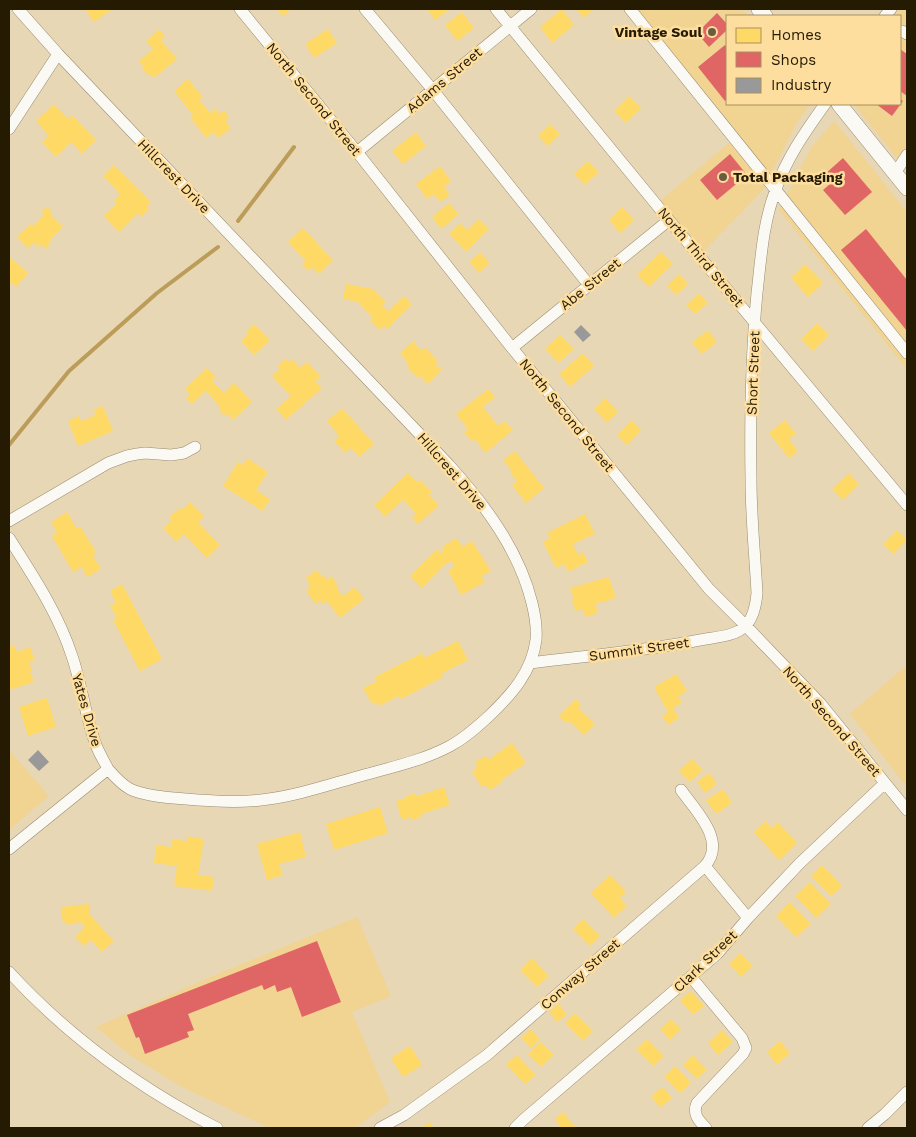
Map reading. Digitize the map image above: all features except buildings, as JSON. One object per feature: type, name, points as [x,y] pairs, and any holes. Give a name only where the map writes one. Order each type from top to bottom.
[{"type":"main road","points":[[839,105],[907,188]]},
{"type":"street","name":"Hillcrest Drive","points":[[18,9],[58,54],[468,486],[485,508],[514,554],[530,594],[536,627],[534,653],[530,663],[525,674],[507,698],[474,729],[451,746],[412,762],[300,793],[262,800],[238,801],[172,798],[139,792],[130,789],[108,769]]},
{"type":"street","name":"North Second Street","points":[[240,9],[357,152],[512,348],[709,589],[820,704],[907,810]]},
{"type":"street","points":[[366,9],[589,285]]},
{"type":"street","name":"North Third Street","points":[[496,9],[907,505]]},
{"type":"street","name":"Adams Street","points":[[357,152],[530,9]]},
{"type":"street","points":[[630,9],[907,354]]},
{"type":"street","points":[[9,129],[58,54]]},
{"type":"street","name":"Short Street","points":[[746,626],[754,612],[757,593],[751,480],[751,400],[755,321],[763,240],[766,222],[776,189],[790,156],[824,105]]},
{"type":"street","points":[[895,173],[907,154]]},
{"type":"street","name":"Abe Street","points":[[512,348],[669,220]]},
{"type":"street","points":[[9,521],[108,463],[137,454],[171,455],[184,453],[195,447]]},
{"type":"street","name":"Yates Drive","points":[[9,538],[60,624],[73,657],[93,736],[108,769]]},
{"type":"street","name":"Summit Street","points":[[530,663],[660,648],[733,633],[746,626]]},
{"type":"street","points":[[9,849],[108,769]]},
{"type":"street","name":"Clark Street","points":[[515,1128],[723,948],[748,918],[800,863],[885,783]]},
{"type":"street","points":[[681,790],[705,823],[713,840],[712,854],[705,866],[748,918]]},
{"type":"street","name":"Conway Street","points":[[380,1128],[404,1115],[487,1055],[705,866]]},
{"type":"street","points":[[9,972],[65,1027],[104,1058],[156,1094],[217,1128]]},
{"type":"street","points":[[691,977],[742,1038],[746,1048],[743,1054],[696,1104],[695,1113],[706,1128]]},
{"type":"street","points":[[868,1128],[907,1092]]},
{"type":"shaded area","points":[[622,9],[742,9],[747,15],[726,15],[726,105],[809,105],[796,124],[763,190],[703,252],[660,201],[730,142]]},
{"type":"shaded area","points":[[900,9],[907,9],[907,171],[855,105],[901,105],[901,15],[896,15]]},
{"type":"shaded area","points":[[834,121],[907,212],[907,369],[779,210],[811,148]]},
{"type":"shaded area","points":[[907,665],[907,787],[850,714]]},
{"type":"shaded area","points":[[9,750],[49,796],[9,830]]},
{"type":"shaded area","points":[[357,917],[391,996],[352,1012],[390,1102],[355,1128],[270,1128],[178,1085],[130,1055],[96,1027],[206,979]]},
{"type":"waterway","points":[[238,221],[294,147]]},
{"type":"waterway","points":[[9,445],[69,371],[157,293],[218,247]]},
{"type":"place","name":"Vintage Soul","points":[[712,32]]},
{"type":"place","name":"Total Packaging","points":[[723,177]]}]
